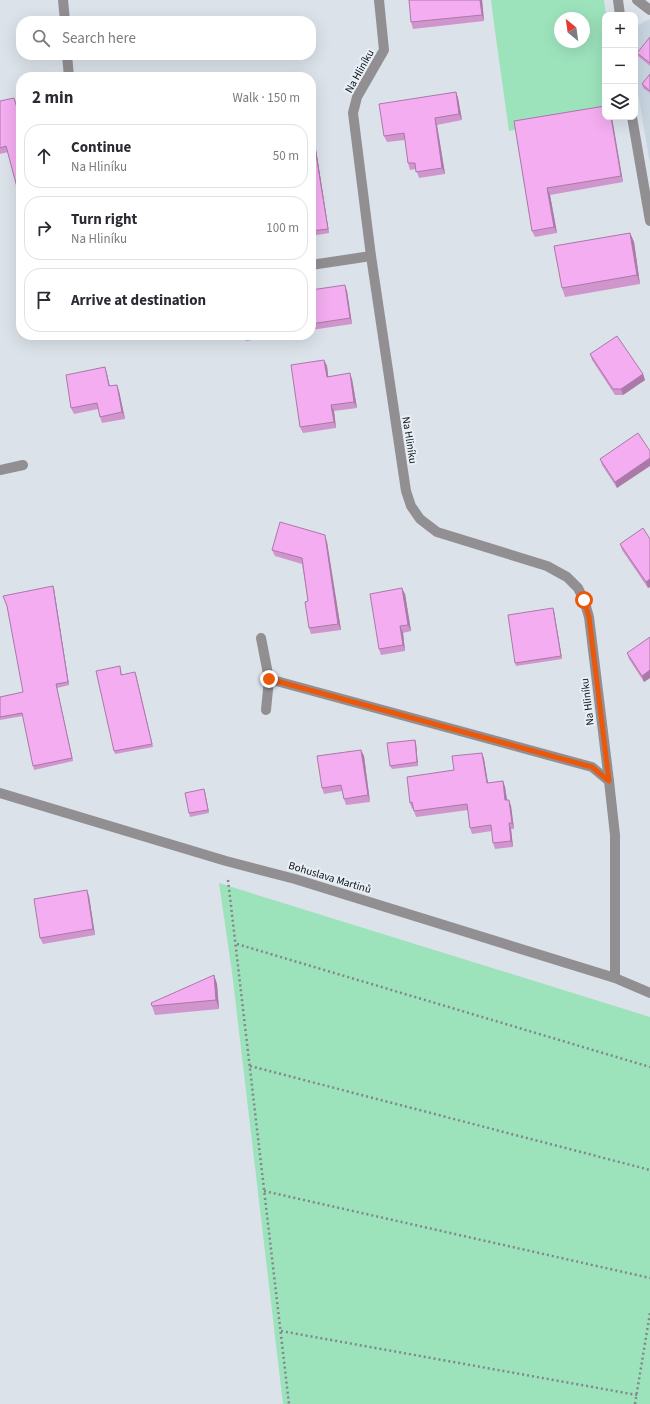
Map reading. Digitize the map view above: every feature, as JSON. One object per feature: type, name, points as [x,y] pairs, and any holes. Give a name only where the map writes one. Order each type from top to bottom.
[{"type":"street","points":[[63,0],[65,16]]},
{"type":"street","name":"Na Hliníku","points":[[379,0],[384,50],[356,97],[353,113],[370,256],[406,491],[411,506],[420,519],[437,532],[547,566],[567,577],[578,588],[584,600],[589,617],[615,835],[615,978]]},
{"type":"street","points":[[618,0],[620,12]]},
{"type":"street","points":[[637,0],[650,10]]},
{"type":"street","points":[[67,60],[69,72]]},
{"type":"street","points":[[633,120],[650,220]]},
{"type":"street","points":[[316,264],[370,256]]},
{"type":"street","points":[[0,470],[23,466]]},
{"type":"street","points":[[261,638],[269,679],[266,710]]},
{"type":"street","points":[[269,679],[592,767],[609,781]]},
{"type":"street","name":"Bohuslava Martinů","points":[[0,793],[226,861],[295,879],[615,978],[650,993]]},
{"type":"path","points":[[229,886],[237,944],[289,1404]]},
{"type":"path","points":[[237,944],[650,1067]]},
{"type":"path","points":[[250,1066],[650,1170]]},
{"type":"path","points":[[264,1191],[650,1278]]},
{"type":"path","points":[[636,1404],[650,1313]]},
{"type":"path","points":[[281,1330],[637,1395]]},
{"type":"shaded area","points":[[649,19],[650,20],[650,164],[638,93],[638,25]]},
{"type":"green space","points":[[491,0],[604,0],[606,12],[602,12],[602,115],[509,131]]},
{"type":"green space","points":[[219,883],[650,1017],[650,1404],[283,1404],[232,972]]},
{"type":"building","points":[[409,0],[480,0],[482,15],[411,22]]},
{"type":"building","points":[[650,37],[650,63],[638,54]]},
{"type":"building","points":[[650,74],[650,91],[642,84]]},
{"type":"building","points":[[456,92],[459,114],[435,118],[442,168],[416,172],[415,163],[408,163],[404,133],[384,136],[379,104]]},
{"type":"building","points":[[14,98],[16,104],[16,184],[6,146],[0,148],[0,101]]},
{"type":"building","points":[[602,106],[602,120],[612,120],[621,176],[547,188],[554,227],[532,231],[514,121]]},
{"type":"building","points":[[316,154],[328,229],[316,230]]},
{"type":"building","points":[[630,233],[637,275],[562,288],[554,246]]},
{"type":"building","points":[[345,285],[350,318],[316,323],[316,289]]},
{"type":"building","points":[[617,336],[643,374],[621,389],[613,389],[590,354]]},
{"type":"building","points":[[324,360],[327,377],[350,373],[354,402],[331,405],[334,422],[300,427],[291,365]]},
{"type":"building","points":[[105,367],[109,386],[117,385],[122,412],[100,417],[97,403],[71,408],[66,375]]},
{"type":"building","points":[[638,433],[650,451],[650,458],[615,482],[600,459]]},
{"type":"building","points":[[280,522],[325,535],[338,624],[309,628],[305,602],[308,601],[302,558],[272,550]]},
{"type":"building","points":[[643,528],[650,539],[650,579],[646,582],[620,544]]},
{"type":"building","points":[[53,586],[68,682],[56,684],[72,758],[33,766],[22,713],[0,717],[0,697],[23,692],[7,606],[3,596]]},
{"type":"building","points":[[402,588],[408,625],[400,626],[403,645],[379,649],[370,594]]},
{"type":"building","points":[[553,608],[561,656],[515,663],[508,615]]},
{"type":"building","points":[[650,637],[650,670],[642,676],[627,653]]},
{"type":"building","points":[[120,666],[121,675],[135,672],[152,744],[114,751],[96,671]]},
{"type":"building","points":[[415,740],[417,762],[390,766],[387,743]]},
{"type":"building","points":[[361,750],[368,795],[344,799],[341,785],[322,788],[317,756]]},
{"type":"building","points":[[482,753],[487,783],[503,781],[505,800],[509,800],[512,823],[509,823],[511,841],[493,843],[491,825],[470,828],[467,804],[414,811],[412,802],[410,803],[407,777],[454,770],[452,756]]},
{"type":"building","points":[[204,789],[208,810],[189,813],[185,793]]},
{"type":"building","points":[[87,890],[93,929],[40,938],[34,899]]},
{"type":"building","points":[[214,975],[216,1000],[152,1006],[151,1003]]},
{"type":"route","points":[[269,679],[592,767],[609,781],[589,617],[584,600]]}]
